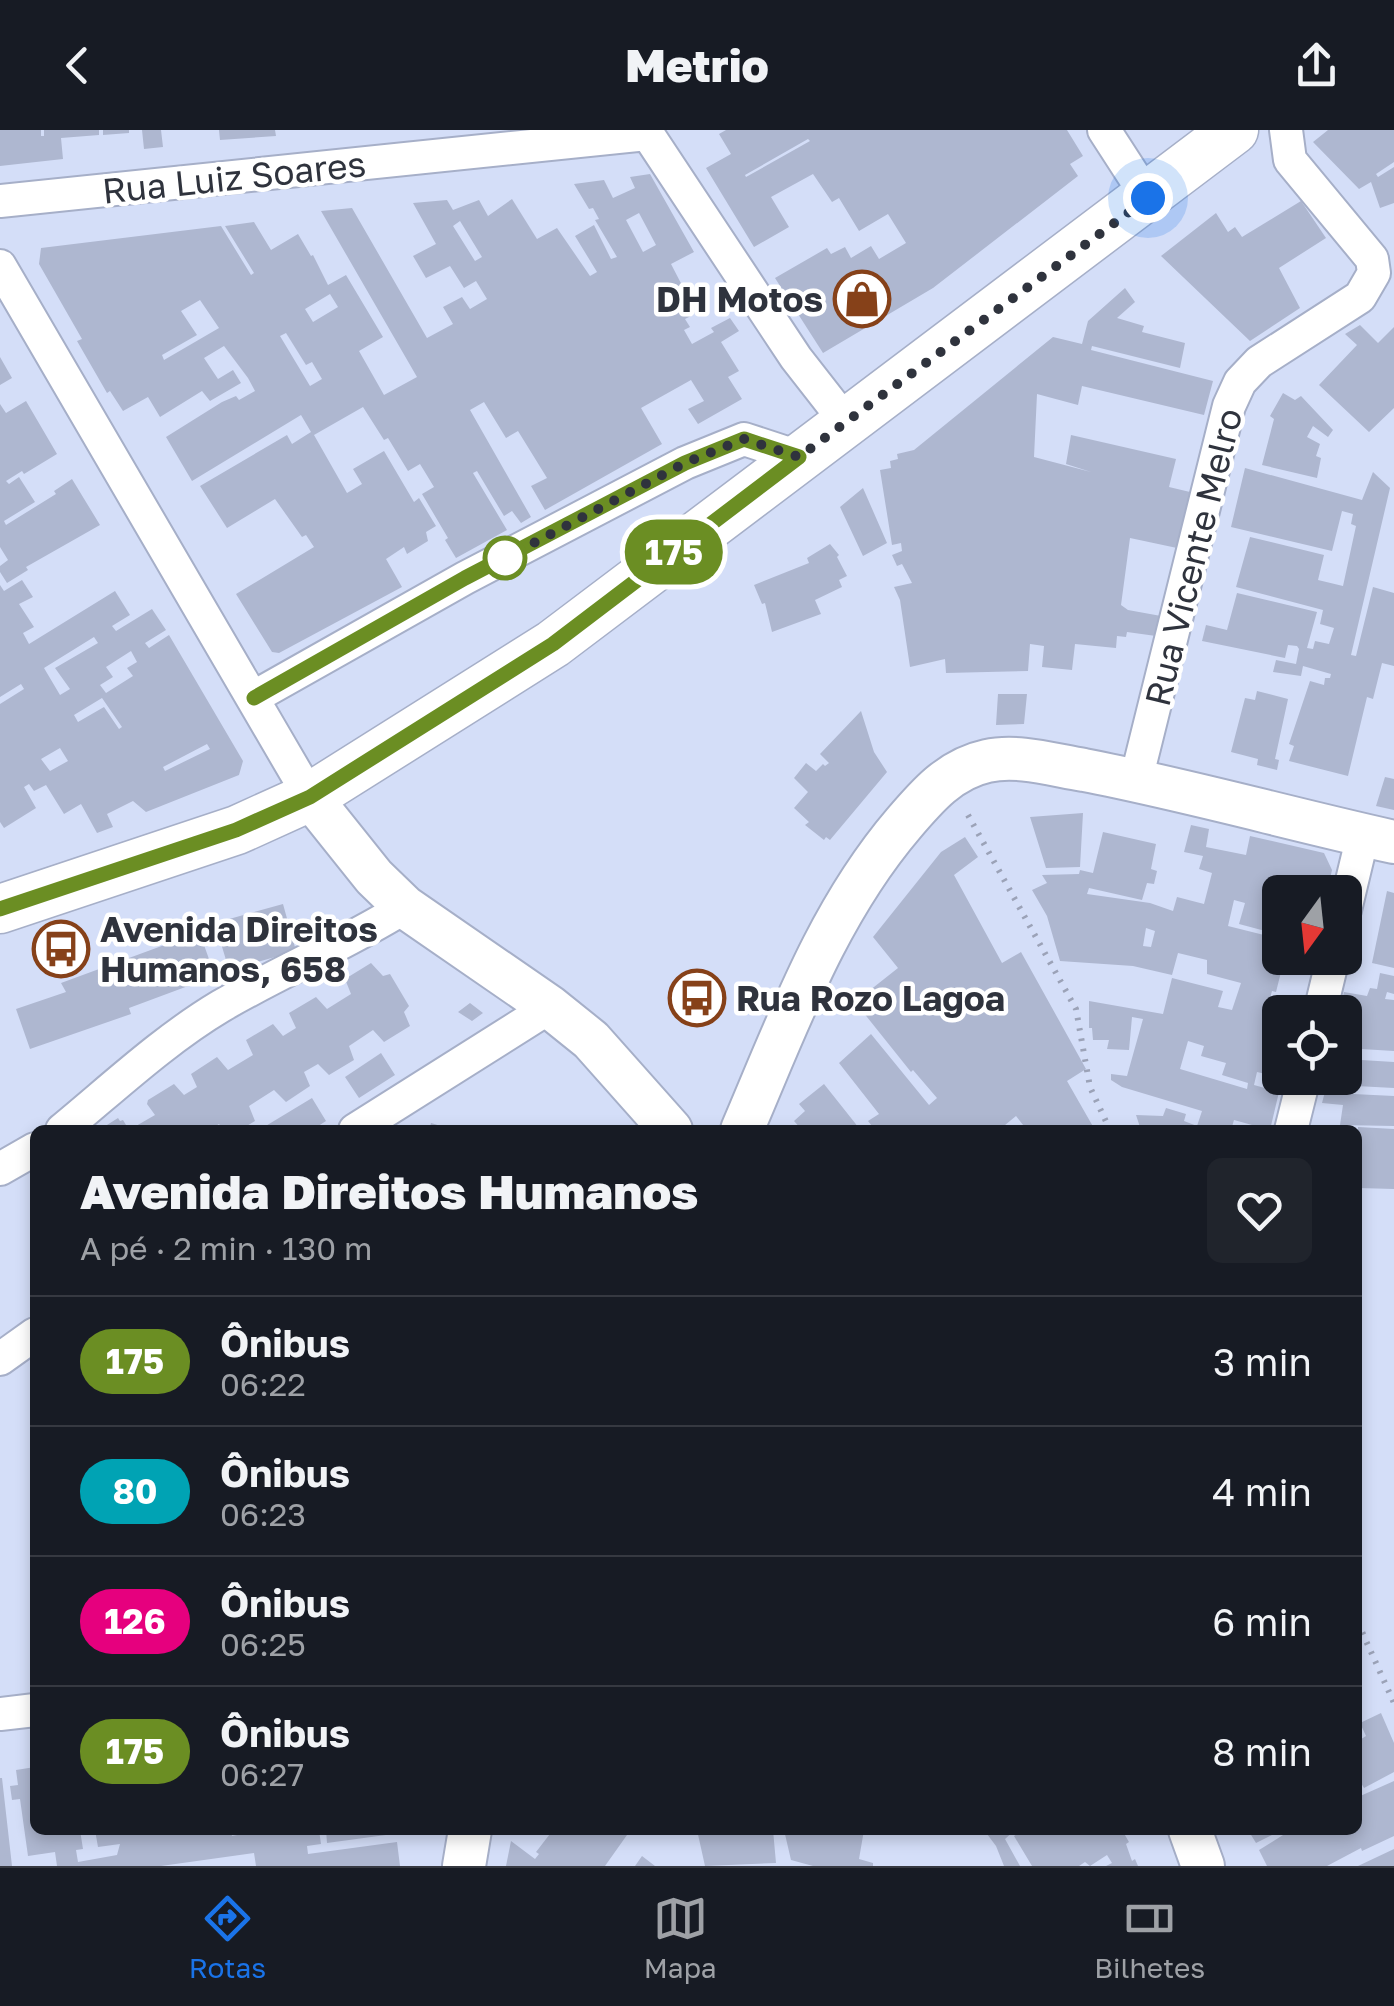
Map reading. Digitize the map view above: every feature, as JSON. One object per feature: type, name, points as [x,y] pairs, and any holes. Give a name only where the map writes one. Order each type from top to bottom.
[{"type":"main road","points":[[0,909],[236,830],[310,797],[553,644],[1234,130]]},
{"type":"street","points":[[1104,130],[1148,198]]},
{"type":"street","name":"Rua Vicente Melro","points":[[1136,780],[1229,406],[1240,382],[1258,362],[1360,298],[1374,273],[1372,259],[1290,160],[1286,130]]},
{"type":"street","points":[[646,132],[796,358],[846,422]]},
{"type":"street","name":"Rua Luiz Soares","points":[[0,200],[646,132]]},
{"type":"street","points":[[0,266],[310,797],[374,877],[405,907],[550,1007],[590,1040],[666,1125]]},
{"type":"street","points":[[254,698],[465,578],[685,463],[744,439],[799,457]]},
{"type":"street","points":[[744,1125],[828,931],[873,860],[947,778],[990,760],[1024,760],[1136,780],[1379,839],[1362,875]]},
{"type":"street","points":[[68,1125],[145,1061],[219,1008],[405,907]]},
{"type":"street","points":[[363,1125],[550,1007]]},
{"type":"street","points":[[1291,1125],[1299,1095]]},
{"type":"street","points":[[0,1169],[30,1152]]},
{"type":"street","points":[[0,1359],[30,1338]]},
{"type":"street","points":[[0,1714],[30,1711]]},
{"type":"street","points":[[464,1866],[469,1835]]},
{"type":"street","points":[[1192,1835],[1203,1866]]},
{"type":"path","points":[[947,778],[1076,1009],[1090,1087],[1108,1125]]},
{"type":"path","points":[[1362,1632],[1394,1704]]},
{"type":"building","points":[[0,130],[41,130],[44,136],[44,130],[99,130],[99,135],[61,138],[63,159],[0,166]]},
{"type":"building","points":[[103,130],[129,130],[129,133],[103,135]]},
{"type":"building","points":[[142,130],[161,130],[163,147],[144,149]]},
{"type":"building","points":[[219,130],[275,130],[276,136],[220,140]]},
{"type":"building","points":[[726,130],[1067,130],[1083,156],[1070,164],[1078,176],[933,288],[823,353],[775,278],[827,248],[831,254],[845,247],[851,258],[871,246],[879,259],[906,243],[888,214],[859,231],[839,198],[832,202],[813,174],[771,197],[789,227],[754,247],[706,168],[731,154],[719,134]],"holes":[[[808,139],[810,141],[746,177]]]},
{"type":"building","points":[[1328,130],[1394,130],[1394,162],[1376,174],[1378,177],[1394,167],[1394,203],[1380,208],[1371,182],[1359,189],[1313,142]]},
{"type":"building","points":[[650,174],[694,252],[671,264],[685,291],[673,298],[681,310],[688,307],[693,315],[685,319],[690,327],[684,330],[692,344],[730,318],[739,331],[721,342],[739,371],[728,377],[742,399],[698,424],[688,409],[704,401],[691,380],[641,408],[662,444],[545,510],[531,486],[547,478],[518,431],[506,438],[484,402],[470,410],[531,517],[521,523],[512,511],[504,516],[477,471],[473,473],[507,530],[456,558],[422,494],[434,487],[420,464],[408,471],[363,407],[314,435],[347,493],[362,484],[353,469],[384,451],[414,502],[419,498],[436,526],[426,532],[428,541],[407,554],[404,547],[386,559],[402,587],[279,653],[272,652],[236,594],[314,547],[306,535],[302,537],[275,499],[227,528],[200,486],[287,435],[292,444],[311,432],[301,415],[192,481],[166,437],[222,402],[236,396],[239,400],[255,391],[248,378],[224,346],[204,358],[218,379],[233,370],[241,383],[210,401],[202,391],[160,417],[148,397],[123,411],[110,391],[107,393],[77,341],[82,339],[39,264],[41,248],[221,226],[251,275],[254,273],[225,226],[254,222],[271,250],[298,234],[328,285],[346,275],[383,337],[359,351],[384,395],[417,377],[321,211],[352,208],[427,338],[453,324],[443,307],[462,297],[470,309],[487,299],[476,281],[464,288],[450,266],[426,278],[413,256],[436,244],[413,203],[447,200],[453,210],[479,200],[488,216],[512,199],[537,239],[557,228],[590,276],[597,272],[575,236],[594,225],[611,259],[617,257],[595,220],[599,219],[593,208],[589,209],[574,184],[604,180],[613,198],[635,188],[630,177]],"holes":[[[639,213],[656,245],[643,252],[626,220]],[[460,221],[482,257],[475,261],[453,226]],[[330,294],[338,307],[313,322],[305,309]],[[200,300],[219,328],[164,360],[162,355],[197,335],[181,311]],[[286,333],[306,365],[312,362],[322,379],[310,386],[280,336]]]},
{"type":"building","points":[[1301,201],[1326,238],[1279,268],[1300,308],[1250,341],[1161,256],[1216,213],[1228,232],[1235,227],[1242,237]]},
{"type":"building","points":[[1125,288],[1135,302],[1117,318],[1144,326],[1142,332],[1185,343],[1180,368],[1092,346],[1091,350],[1213,381],[1204,415],[1082,386],[1078,405],[1037,394],[1034,457],[1091,472],[1066,464],[1071,435],[1176,459],[1169,487],[1190,492],[1177,548],[1130,538],[1121,605],[1161,616],[1156,636],[1127,632],[1126,637],[1117,636],[1116,648],[1075,644],[1072,670],[1042,667],[1044,646],[1030,644],[1028,671],[946,673],[945,659],[910,667],[900,600],[894,587],[912,583],[892,555],[902,551],[901,543],[892,545],[880,470],[891,468],[890,461],[898,459],[897,454],[914,450],[1053,337],[1082,344],[1088,321]]},
{"type":"building","points":[[1360,325],[1378,343],[1394,327],[1394,408],[1369,432],[1319,385],[1357,345],[1345,334]]},
{"type":"building","points":[[0,357],[12,378],[0,385]]},
{"type":"building","points":[[1283,393],[1295,400],[1301,396],[1333,430],[1328,437],[1313,426],[1307,437],[1320,444],[1317,478],[1262,465],[1274,419],[1270,416]]},
{"type":"building","points":[[26,401],[57,454],[6,481],[9,484],[19,477],[35,502],[4,521],[6,525],[56,494],[54,491],[72,479],[100,525],[26,567],[28,570],[7,583],[0,572],[0,566],[8,560],[0,547],[0,404],[6,413]]},
{"type":"building","points":[[1245,468],[1362,500],[1373,472],[1390,488],[1351,655],[1356,656],[1373,587],[1394,593],[1394,666],[1382,663],[1373,699],[1367,697],[1348,776],[1289,761],[1294,746],[1289,744],[1310,681],[1324,685],[1331,674],[1303,666],[1301,676],[1273,672],[1276,660],[1296,664],[1297,646],[1288,645],[1285,658],[1202,641],[1206,625],[1227,630],[1237,593],[1317,612],[1307,648],[1313,649],[1315,641],[1329,644],[1334,628],[1320,624],[1323,610],[1236,587],[1250,537],[1324,555],[1318,580],[1343,586],[1356,526],[1351,524],[1353,514],[1342,511],[1332,551],[1231,527]]},
{"type":"building","points":[[863,488],[887,543],[863,556],[840,507]]},
{"type":"building","points":[[830,544],[847,576],[839,580],[842,587],[815,600],[821,614],[772,632],[765,603],[762,604],[754,585],[809,563],[807,558]]},
{"type":"building","points":[[22,580],[33,597],[19,604],[34,627],[23,633],[29,644],[115,591],[130,615],[112,626],[116,631],[152,609],[166,630],[145,643],[149,648],[169,635],[243,761],[239,775],[146,812],[133,801],[107,814],[113,827],[97,833],[81,804],[64,814],[46,785],[34,791],[29,784],[24,787],[36,808],[4,828],[0,822],[0,704],[24,689],[21,684],[0,697],[0,585],[4,591]],"holes":[[[94,637],[98,643],[55,668],[70,689],[60,695],[44,668]],[[131,651],[137,662],[127,668],[133,676],[106,693],[100,685],[113,677],[106,667]],[[102,698],[122,727],[119,729],[104,707],[78,722],[74,715]],[[207,744],[210,749],[165,771],[163,767]],[[60,748],[68,761],[50,771],[41,759]]]},
{"type":"building","points":[[1257,691],[1288,699],[1275,759],[1279,760],[1277,770],[1257,765],[1258,759],[1231,752],[1245,698],[1255,700]]},
{"type":"building","points":[[998,694],[1027,694],[1024,724],[996,725]]},
{"type":"building","points":[[861,711],[874,752],[887,772],[830,840],[824,840],[805,825],[809,822],[794,808],[808,792],[794,778],[806,763],[816,771],[829,763],[820,754]]},
{"type":"building","points":[[1385,777],[1394,779],[1394,810],[1376,806]]},
{"type":"building","points":[[1083,813],[1080,867],[1046,868],[1030,817]]},
{"type":"building","points":[[1191,825],[1209,829],[1206,847],[1246,855],[1250,836],[1324,853],[1332,870],[1331,875],[1262,875],[1262,930],[1239,924],[1245,903],[1234,900],[1228,926],[1262,934],[1262,975],[1280,975],[1276,992],[1262,995],[1262,1073],[1257,1072],[1254,1085],[1262,1087],[1262,1095],[1278,1095],[1271,1125],[1234,1120],[1232,1125],[1197,1125],[1202,1111],[1122,1087],[1111,1080],[1111,1074],[1127,1076],[1143,1019],[1132,1017],[1129,1050],[1107,1049],[1109,1040],[1093,1040],[1089,1001],[1163,1014],[1172,978],[1223,991],[1218,1007],[1232,1010],[1241,983],[1207,974],[1207,960],[1178,953],[1172,975],[1133,966],[1060,961],[1047,916],[1032,890],[1047,883],[1042,875],[1079,874],[1080,870],[1093,873],[1103,832],[1156,844],[1151,869],[1157,871],[1154,884],[1147,883],[1142,900],[1089,888],[1087,894],[1150,903],[1173,911],[1177,897],[1204,904],[1212,873],[1199,869],[1203,856],[1184,852]],"holes":[[[1146,928],[1155,931],[1151,947],[1143,946]],[[1188,1041],[1204,1046],[1201,1056],[1226,1063],[1222,1075],[1248,1083],[1247,1089],[1180,1069]]]},
{"type":"building","points":[[965,837],[978,857],[954,875],[1002,963],[1021,952],[1086,1069],[1067,1081],[1092,1125],[1023,1125],[1016,1116],[1005,1125],[871,1125],[868,1121],[879,1114],[839,1063],[871,1034],[929,1105],[937,1098],[855,1002],[898,968],[873,937],[941,852]]},
{"type":"building","points":[[1387,891],[1394,893],[1394,968],[1372,963]]},
{"type":"building","points":[[283,904],[296,951],[229,970],[220,940],[204,945],[215,976],[129,1008],[131,1014],[30,1049],[16,1009],[66,992],[61,983],[216,926],[215,923]]},
{"type":"building","points":[[371,963],[383,976],[390,974],[409,1006],[404,1012],[410,1026],[384,1042],[373,1030],[349,1046],[354,1060],[329,1075],[318,1064],[304,1072],[310,1086],[286,1102],[274,1090],[249,1106],[255,1121],[248,1125],[138,1125],[155,1115],[148,1100],[174,1084],[184,1095],[197,1087],[191,1074],[217,1057],[228,1070],[253,1055],[246,1040],[273,1024],[283,1036],[296,1028],[289,1013],[316,997],[327,1009],[351,994],[345,979]]},
{"type":"building","points":[[1380,973],[1394,976],[1394,994],[1387,992],[1385,999],[1394,1000],[1394,1051],[1362,1049],[1362,995],[1367,996],[1370,988],[1377,989]]},
{"type":"building","points":[[470,1003],[483,1013],[472,1021],[458,1012]]},
{"type":"building","points":[[381,1053],[395,1075],[359,1098],[345,1077]]},
{"type":"building","points":[[1362,1060],[1394,1062],[1394,1088],[1362,1086]]},
{"type":"building","points":[[824,1084],[856,1125],[798,1125],[794,1121],[805,1111],[799,1104]]},
{"type":"building","points":[[1324,1095],[1394,1096],[1394,1126],[1340,1125],[1343,1105],[1322,1103]]},
{"type":"building","points":[[312,1098],[326,1121],[320,1125],[267,1125]]},
{"type":"building","points":[[1166,1108],[1186,1114],[1184,1121],[1194,1125],[1139,1125],[1136,1115],[1163,1116]]},
{"type":"building","points":[[118,1118],[126,1125],[107,1125]]},
{"type":"building","points":[[1362,1127],[1394,1129],[1394,1189],[1362,1188]]},
{"type":"building","points":[[1381,1713],[1394,1743],[1394,1772],[1364,1788],[1362,1738],[1366,1736],[1362,1722]]},
{"type":"building","points":[[30,1768],[30,1835],[81,1835],[83,1849],[76,1850],[78,1862],[117,1855],[120,1844],[98,1847],[96,1835],[320,1835],[321,1844],[307,1846],[308,1854],[397,1842],[400,1866],[256,1866],[254,1853],[161,1866],[57,1866],[55,1852],[28,1856],[20,1799],[12,1800],[10,1786],[18,1785],[16,1770]]},
{"type":"building","points":[[2,1778],[12,1866],[0,1866]]},
{"type":"building","points":[[1394,1781],[1394,1836],[1327,1866],[1267,1866],[1259,1850],[1283,1835],[1362,1835],[1362,1795]]},
{"type":"building","points":[[326,1835],[386,1835],[327,1843]]},
{"type":"building","points":[[549,1835],[627,1835],[605,1866],[506,1866],[511,1841],[535,1859],[539,1854],[536,1852]]},
{"type":"building","points":[[698,1835],[773,1835],[776,1863],[705,1866]]},
{"type":"building","points":[[785,1835],[863,1835],[859,1859],[873,1866],[813,1866],[791,1860]]},
{"type":"building","points":[[988,1835],[1009,1835],[1005,1839],[1020,1866],[1004,1866]]},
{"type":"building","points":[[1125,1835],[1132,1861],[1135,1859],[1138,1866],[1106,1866],[1112,1863],[1107,1855],[1090,1866],[1085,1862],[1079,1866],[1032,1866],[1014,1836]]},
{"type":"building","points":[[1251,1835],[1272,1835],[1256,1843]]},
{"type":"building","points":[[1394,1849],[1394,1866],[1358,1866]]},
{"type":"building","points":[[642,1856],[655,1866],[635,1866]]},
{"type":"bus line","name":"175","points":[[0,909],[236,830],[310,797],[553,644],[799,457],[744,439],[685,463],[465,578],[254,698]]},
{"type":"place","name":"DH Motos","points":[[862,299]]},
{"type":"place","name":"Avenida Direitos Humanos, 658","points":[[61,949]]},
{"type":"place","name":"Rua Rozo Lagoa","points":[[697,998]]},
{"type":"route","points":[[505,558],[496,563],[685,463],[744,439],[799,457],[1148,198]]}]
